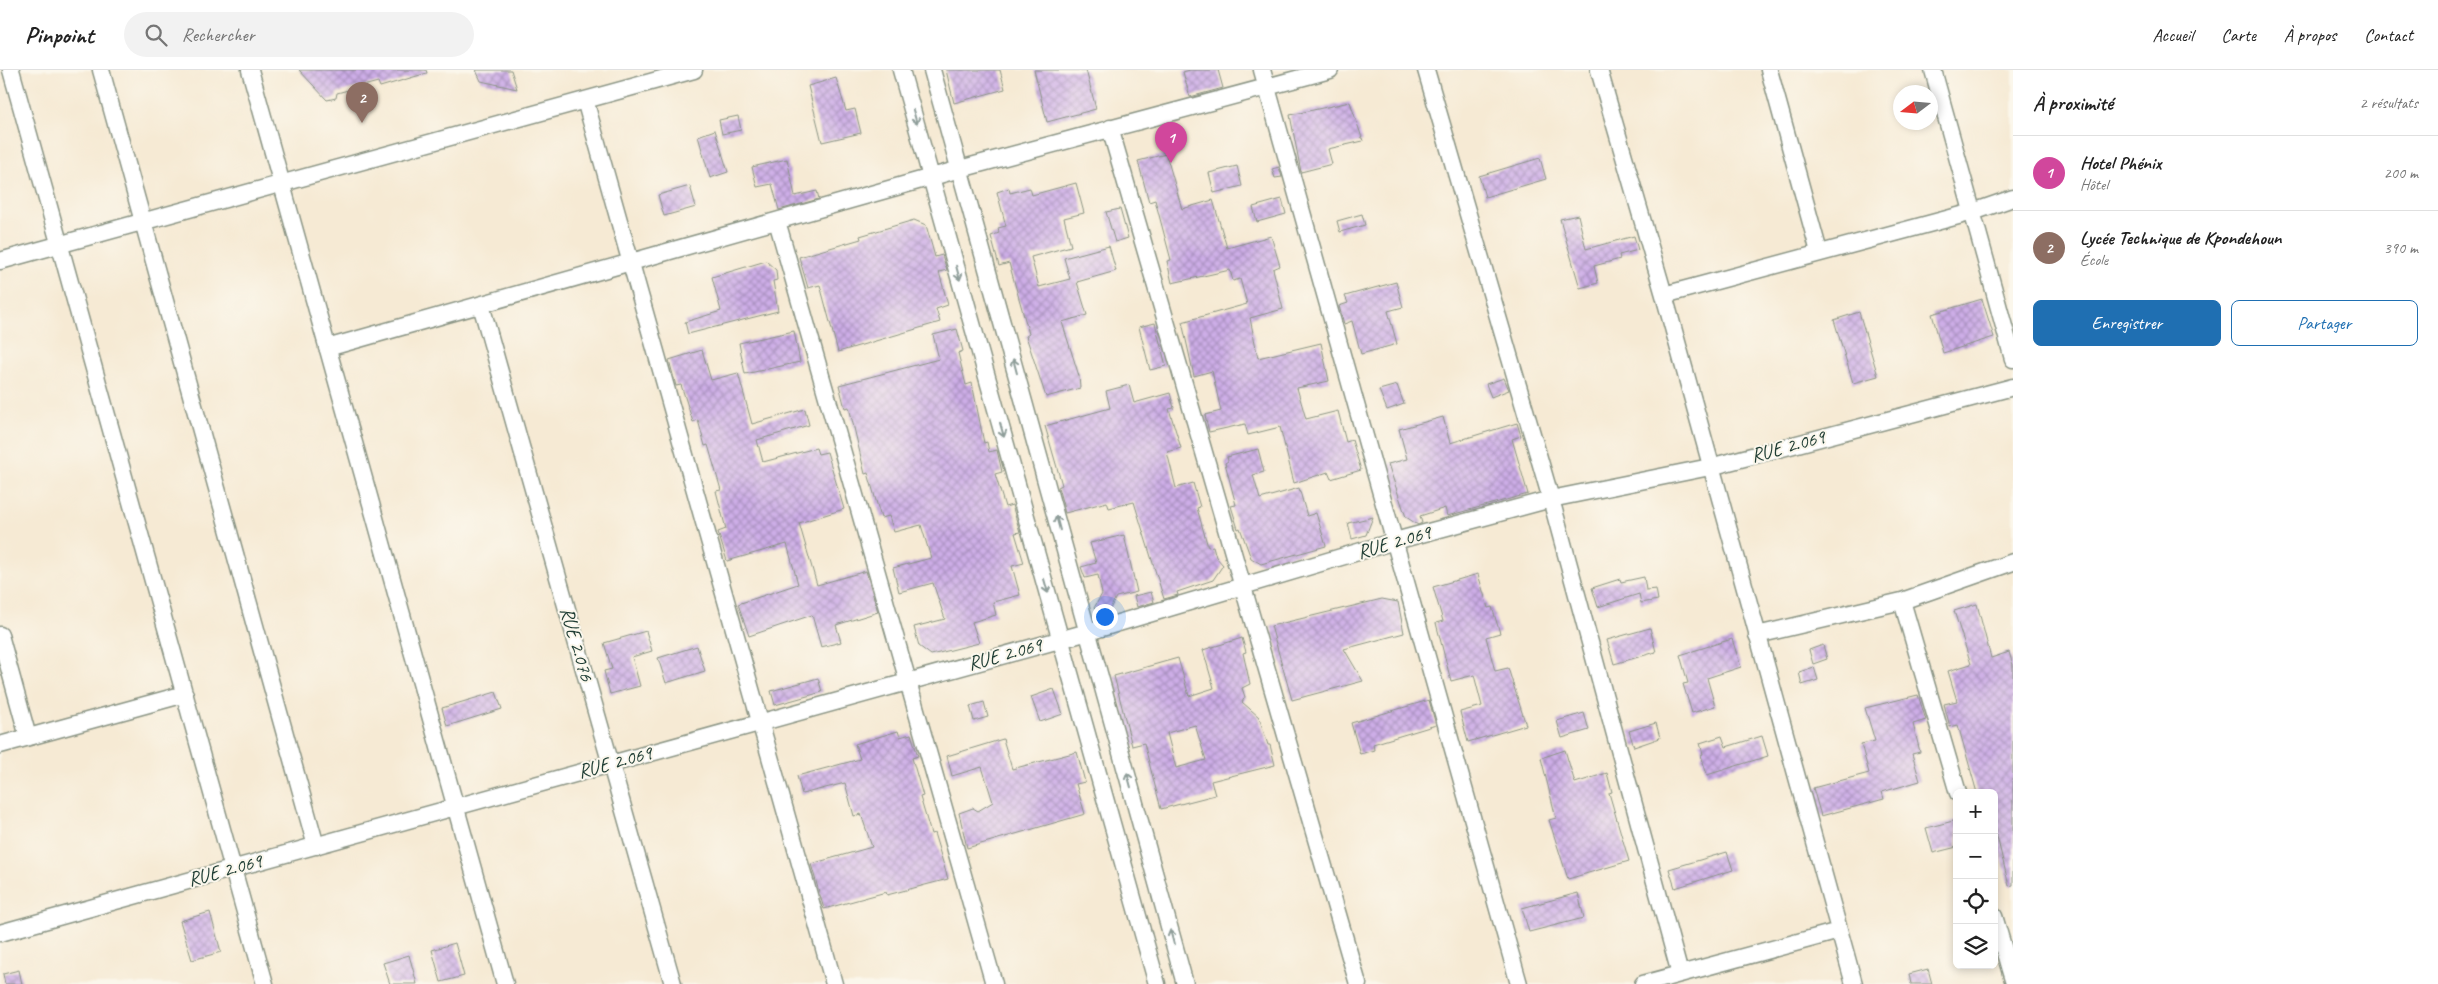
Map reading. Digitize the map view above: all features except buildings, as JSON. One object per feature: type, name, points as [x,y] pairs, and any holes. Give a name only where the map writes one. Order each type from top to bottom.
[{"type":"street","points":[[11,70],[265,984]]},
{"type":"street","points":[[102,70],[316,846]]},
{"type":"street","points":[[250,70],[505,984]]},
{"type":"street","points":[[0,261],[694,70]]},
{"type":"street","points":[[901,70],[1157,984]]},
{"type":"street","points":[[932,70],[1186,984]]},
{"type":"street","points":[[1262,70],[1519,984]]},
{"type":"street","points":[[327,348],[960,169],[1330,70]]},
{"type":"street","points":[[1426,70],[1551,499],[1680,974]]},
{"type":"street","points":[[1598,70],[1664,295],[1854,984]]},
{"type":"street","points":[[1769,70],[1819,252]]},
{"type":"street","points":[[1933,70],[2013,359]]},
{"type":"street","points":[[585,100],[834,984]]},
{"type":"street","points":[[1110,128],[1358,984]]},
{"type":"street","points":[[1664,295],[1973,212],[2013,198]]},
{"type":"street","points":[[778,221],[910,680],[994,984]]},
{"type":"street","name":"RUE 2.076","points":[[481,305],[673,984]]},
{"type":"street","name":"RUE 2.069","points":[[0,933],[1088,632],[1395,541],[1551,499],[1710,467],[2013,387]]},
{"type":"street","points":[[1757,634],[1902,600],[2013,562]]},
{"type":"street","points":[[1902,600],[1957,789]]},
{"type":"street","points":[[0,635],[28,737]]},
{"type":"street","points":[[0,745],[184,694]]},
{"type":"street","points":[[1996,924],[2013,980]]},
{"type":"street","points":[[1643,984],[1839,930]]},
{"type":"place","name":"Lycée Technique de Kpondehoun","points":[[362,123]]},
{"type":"place","name":"Hotel Phénix","points":[[1171,163]]}]
